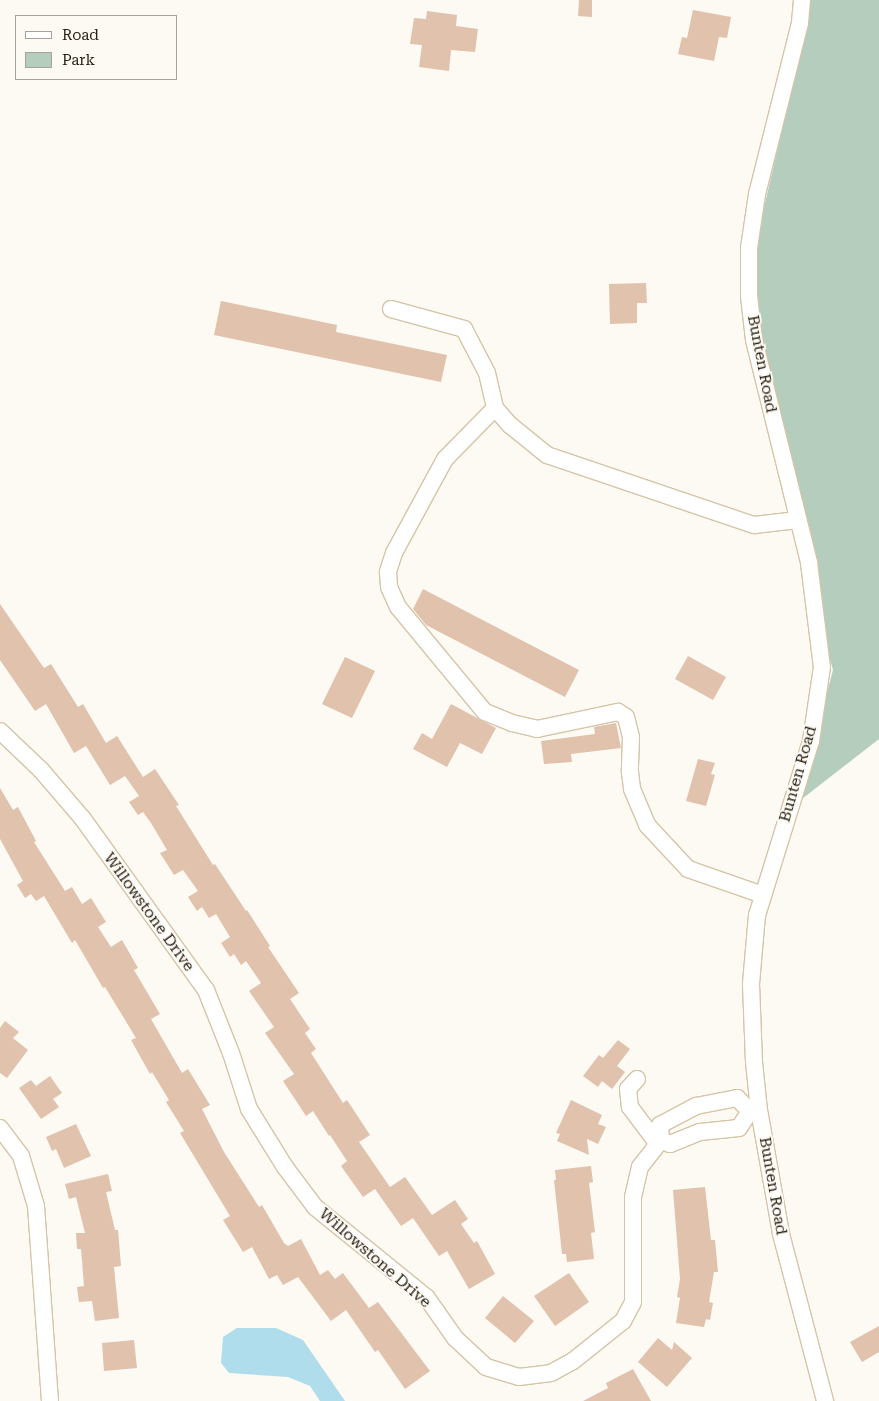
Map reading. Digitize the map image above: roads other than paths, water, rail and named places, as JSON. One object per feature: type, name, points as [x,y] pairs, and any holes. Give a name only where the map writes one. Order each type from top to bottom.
[{"type":"street","name":"Bunten Road","points":[[802,0],[800,23],[758,194],[749,248],[749,296],[754,340],[809,563],[822,667],[811,741],[757,915],[751,984],[755,1111],[780,1234],[825,1401]]},
{"type":"street","points":[[391,309],[464,329],[487,373],[495,408],[510,425],[547,455],[754,525],[798,520]]},
{"type":"street","points":[[495,408],[446,459],[394,553],[388,572],[389,588],[398,607],[485,712],[512,723],[537,728],[618,712],[626,717],[631,737],[630,772],[632,789],[647,824],[688,869],[763,894]]},
{"type":"street","name":"Willowstone Drive","points":[[0,731],[41,770],[83,819],[206,990],[231,1053],[249,1109],[286,1167],[315,1207],[427,1298],[455,1338],[486,1367],[519,1376],[551,1373],[573,1361],[623,1321],[634,1302],[633,1197],[640,1167],[659,1141],[660,1125],[696,1106],[737,1098],[755,1111]]},
{"type":"street","points":[[637,1079],[628,1089],[630,1107],[659,1141],[670,1144],[693,1134],[739,1128],[755,1111]]},
{"type":"street","points":[[684,1112],[693,1134]]},
{"type":"street","points":[[0,1128],[21,1156],[36,1206],[50,1401]]},
{"type":"water","points":[[237,1328],[276,1328],[303,1340],[345,1401],[320,1401],[310,1386],[288,1377],[229,1373],[221,1363],[223,1337]]}]
